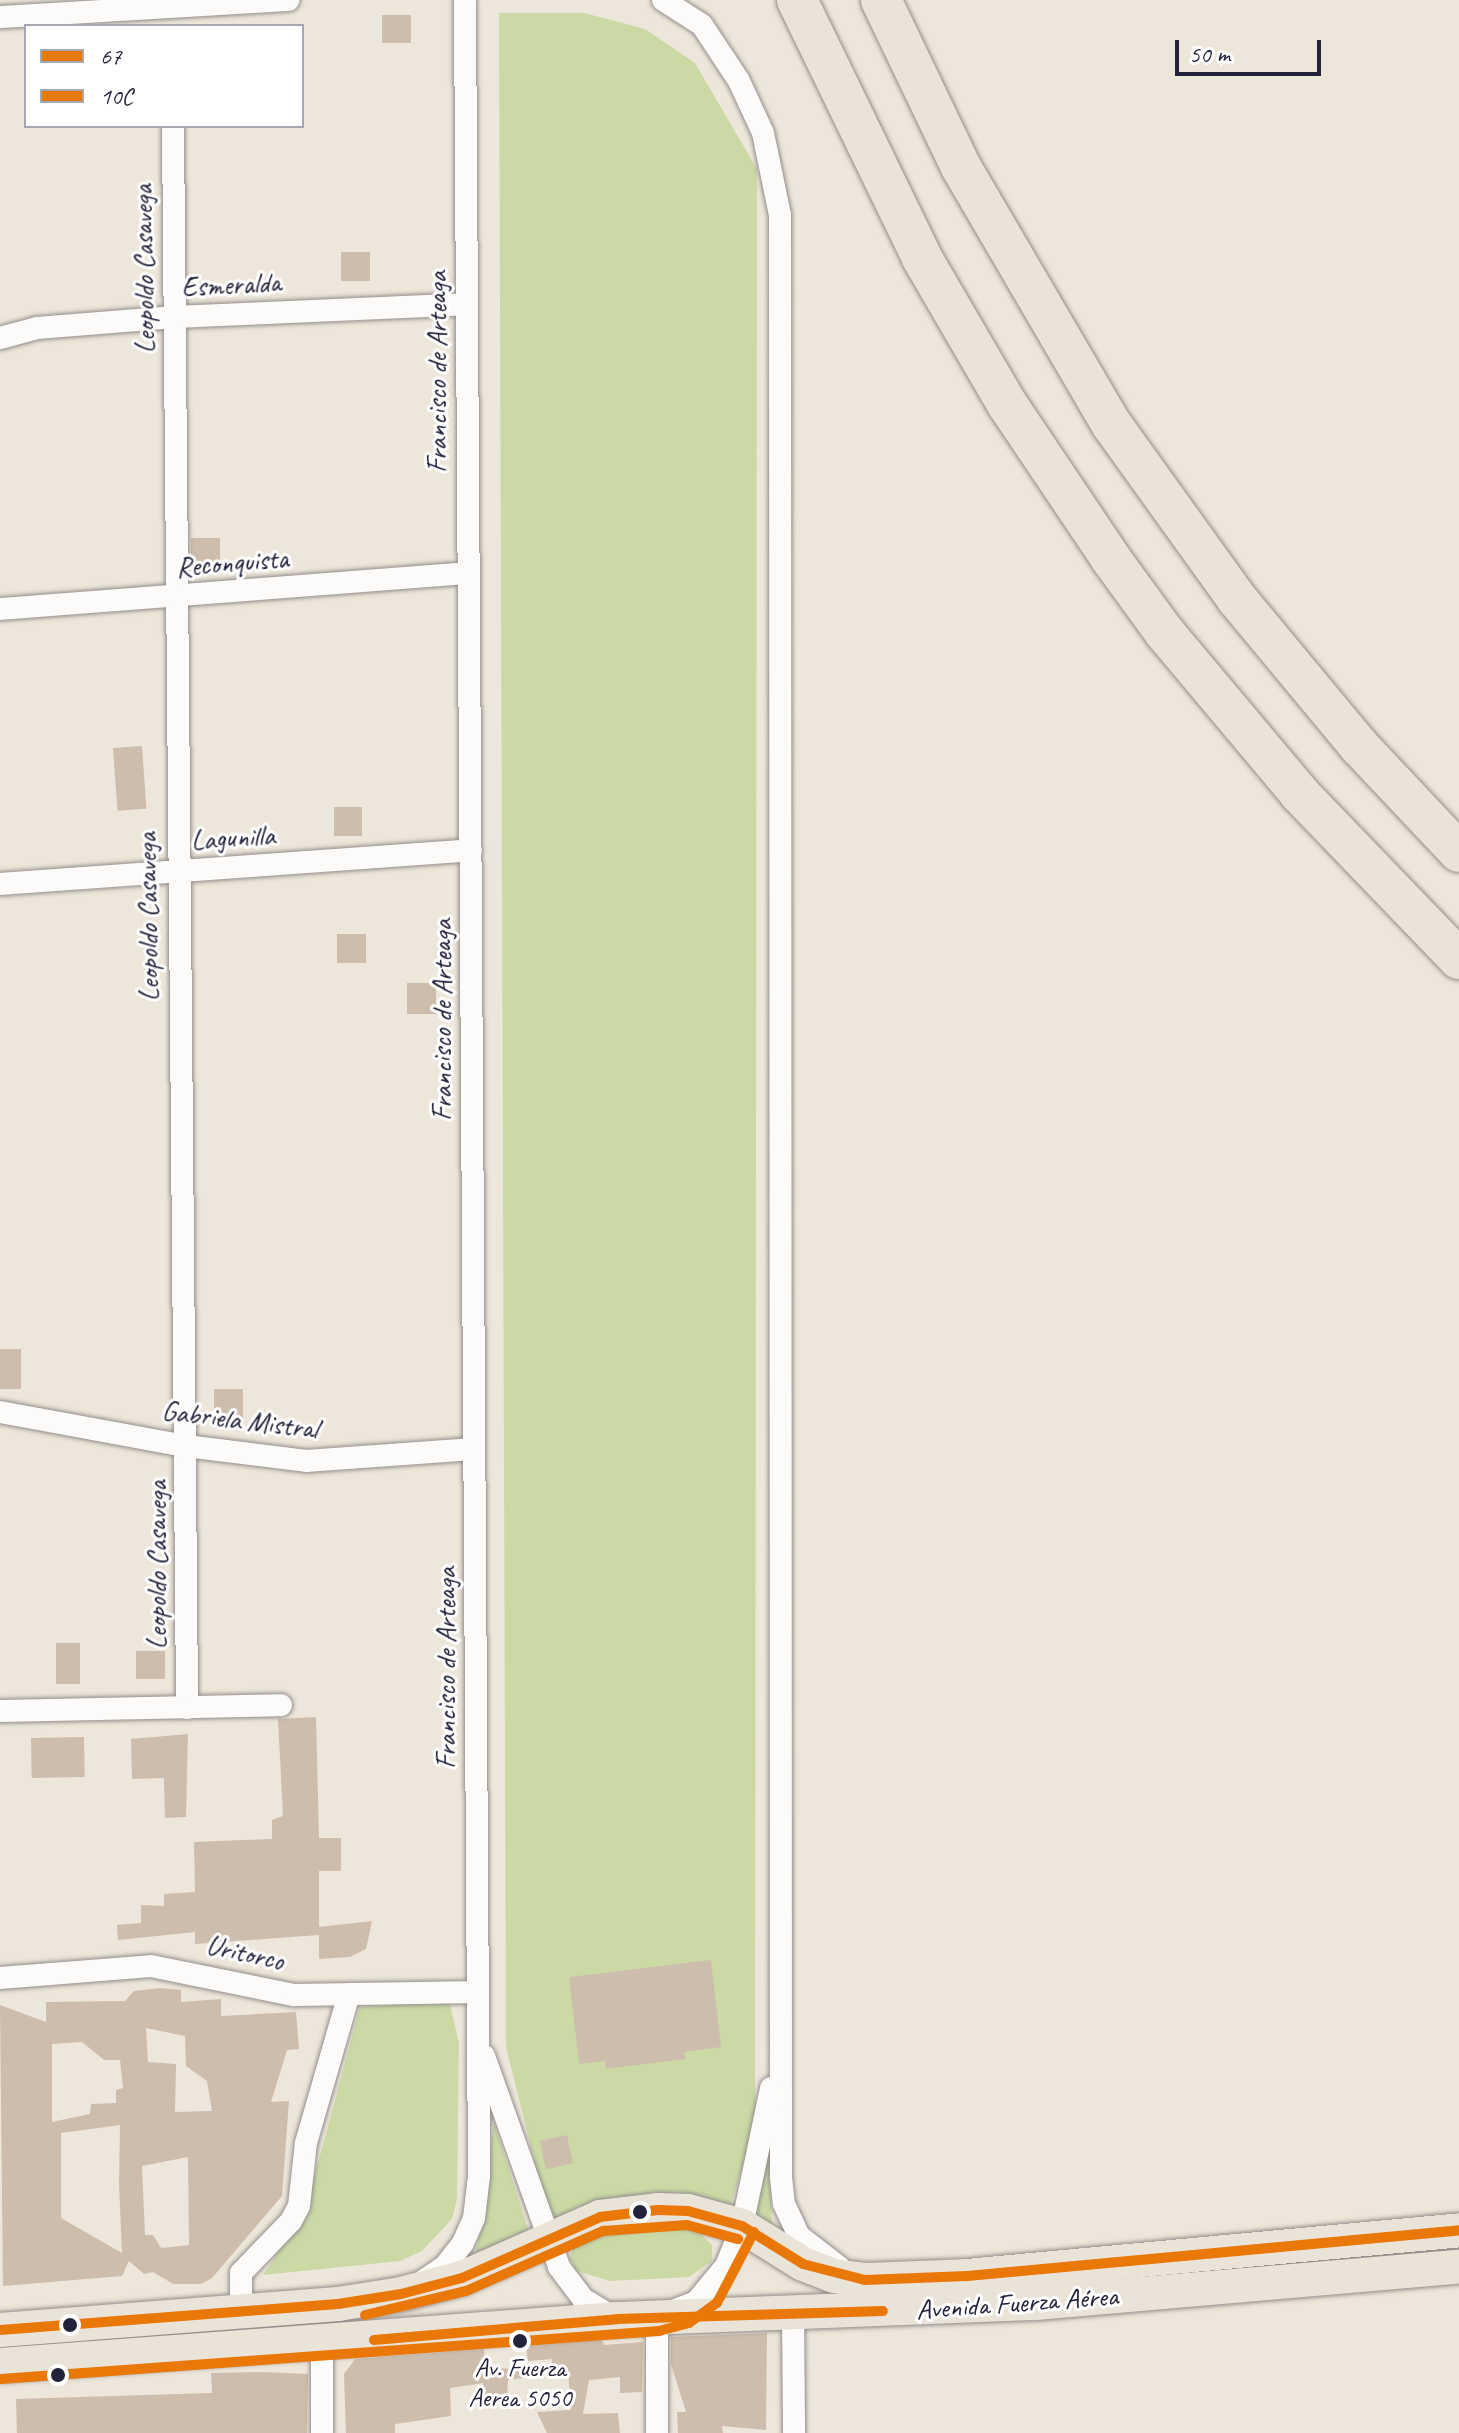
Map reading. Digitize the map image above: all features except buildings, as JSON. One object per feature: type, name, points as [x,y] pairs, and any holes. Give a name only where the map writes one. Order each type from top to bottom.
[{"type":"highway","points":[[797,0],[848,116],[944,298],[1007,404],[1111,559],[1174,645],[1300,794],[1459,959]]},
{"type":"highway","points":[[881,0],[982,206],[1112,425],[1237,599],[1360,747],[1459,852]]},
{"type":"main road","name":"Avenida Fuerza Aérea","points":[[0,2330],[241,2312],[401,2294],[462,2278],[547,2237],[600,2217],[658,2210],[688,2211],[742,2226],[803,2264],[834,2276],[865,2280],[981,2275],[1459,2230]]},
{"type":"main road","name":"Avenida Fuerza Aérea","points":[[0,2365],[322,2344],[617,2319],[1035,2303],[1459,2267]]},
{"type":"street","points":[[0,17],[172,10],[289,0]]},
{"type":"street","name":"Francisco de Arteaga","points":[[401,2294],[445,2266],[474,2218],[478,1992],[465,0]]},
{"type":"street","points":[[663,0],[702,25],[739,81],[763,133],[780,215],[781,2177],[790,2221],[811,2247],[865,2280]]},
{"type":"street","name":"Leopoldo Casavega","points":[[173,128],[177,872],[187,1708]]},
{"type":"street","name":"Esmeralda","points":[[0,338],[37,328],[175,317],[467,304]]},
{"type":"street","name":"Reconquista","points":[[0,609],[469,573]]},
{"type":"street","name":"Lagunilla","points":[[0,884],[471,850]]},
{"type":"street","name":"Gabriela Mistral","points":[[0,1412],[186,1446],[331,1461],[474,1449]]},
{"type":"street","points":[[0,1711],[281,1705]]},
{"type":"street","name":"Uritorco","points":[[0,1978],[151,1966],[276,1993],[478,1992]]},
{"type":"street","points":[[241,2312],[241,2273],[291,2221],[299,2206],[306,2143],[349,1994]]},
{"type":"street","name":"Francisco de Arteaga","points":[[478,2040],[547,2237],[574,2290],[617,2319]]},
{"type":"street","points":[[657,2433],[657,2317],[683,2310],[707,2293],[726,2266],[742,2226],[779,2047]]},
{"type":"street","points":[[793,2311],[794,2433]]},
{"type":"street","points":[[322,2344],[322,2433]]},
{"type":"green space","points":[[499,13],[584,13],[645,29],[695,63],[757,169],[755,2127],[730,2207],[624,2197],[579,2207],[550,2223],[506,2047]]},
{"type":"green space","points":[[449,2001],[459,2043],[457,2199],[452,2219],[422,2251],[400,2261],[263,2275],[305,2212],[360,2007]]},
{"type":"green space","points":[[494,2123],[530,2235],[476,2254]]},
{"type":"green space","points":[[769,2145],[772,2229],[749,2220]]},
{"type":"green space","points":[[636,2229],[681,2229],[702,2235],[712,2245],[712,2261],[689,2277],[610,2281],[577,2271],[570,2259],[574,2241],[583,2235]]},
{"type":"transit line","name":"67","points":[[0,2330],[338,2304],[401,2294],[462,2278],[600,2217],[658,2210],[688,2211],[742,2226],[803,2264],[865,2280],[967,2276],[1459,2230]]},
{"type":"transit line","name":"10C","points":[[365,2315],[466,2291],[603,2231],[687,2225],[738,2239]]},
{"type":"transit line","name":"10C","points":[[1,2379],[659,2331],[689,2323],[717,2303],[754,2232]]},
{"type":"transit line","name":"67","points":[[374,2340],[617,2319],[883,2311]]},
{"type":"place","name":"Av. Fuerza Aerea 5050","points":[[520,2341]]}]
